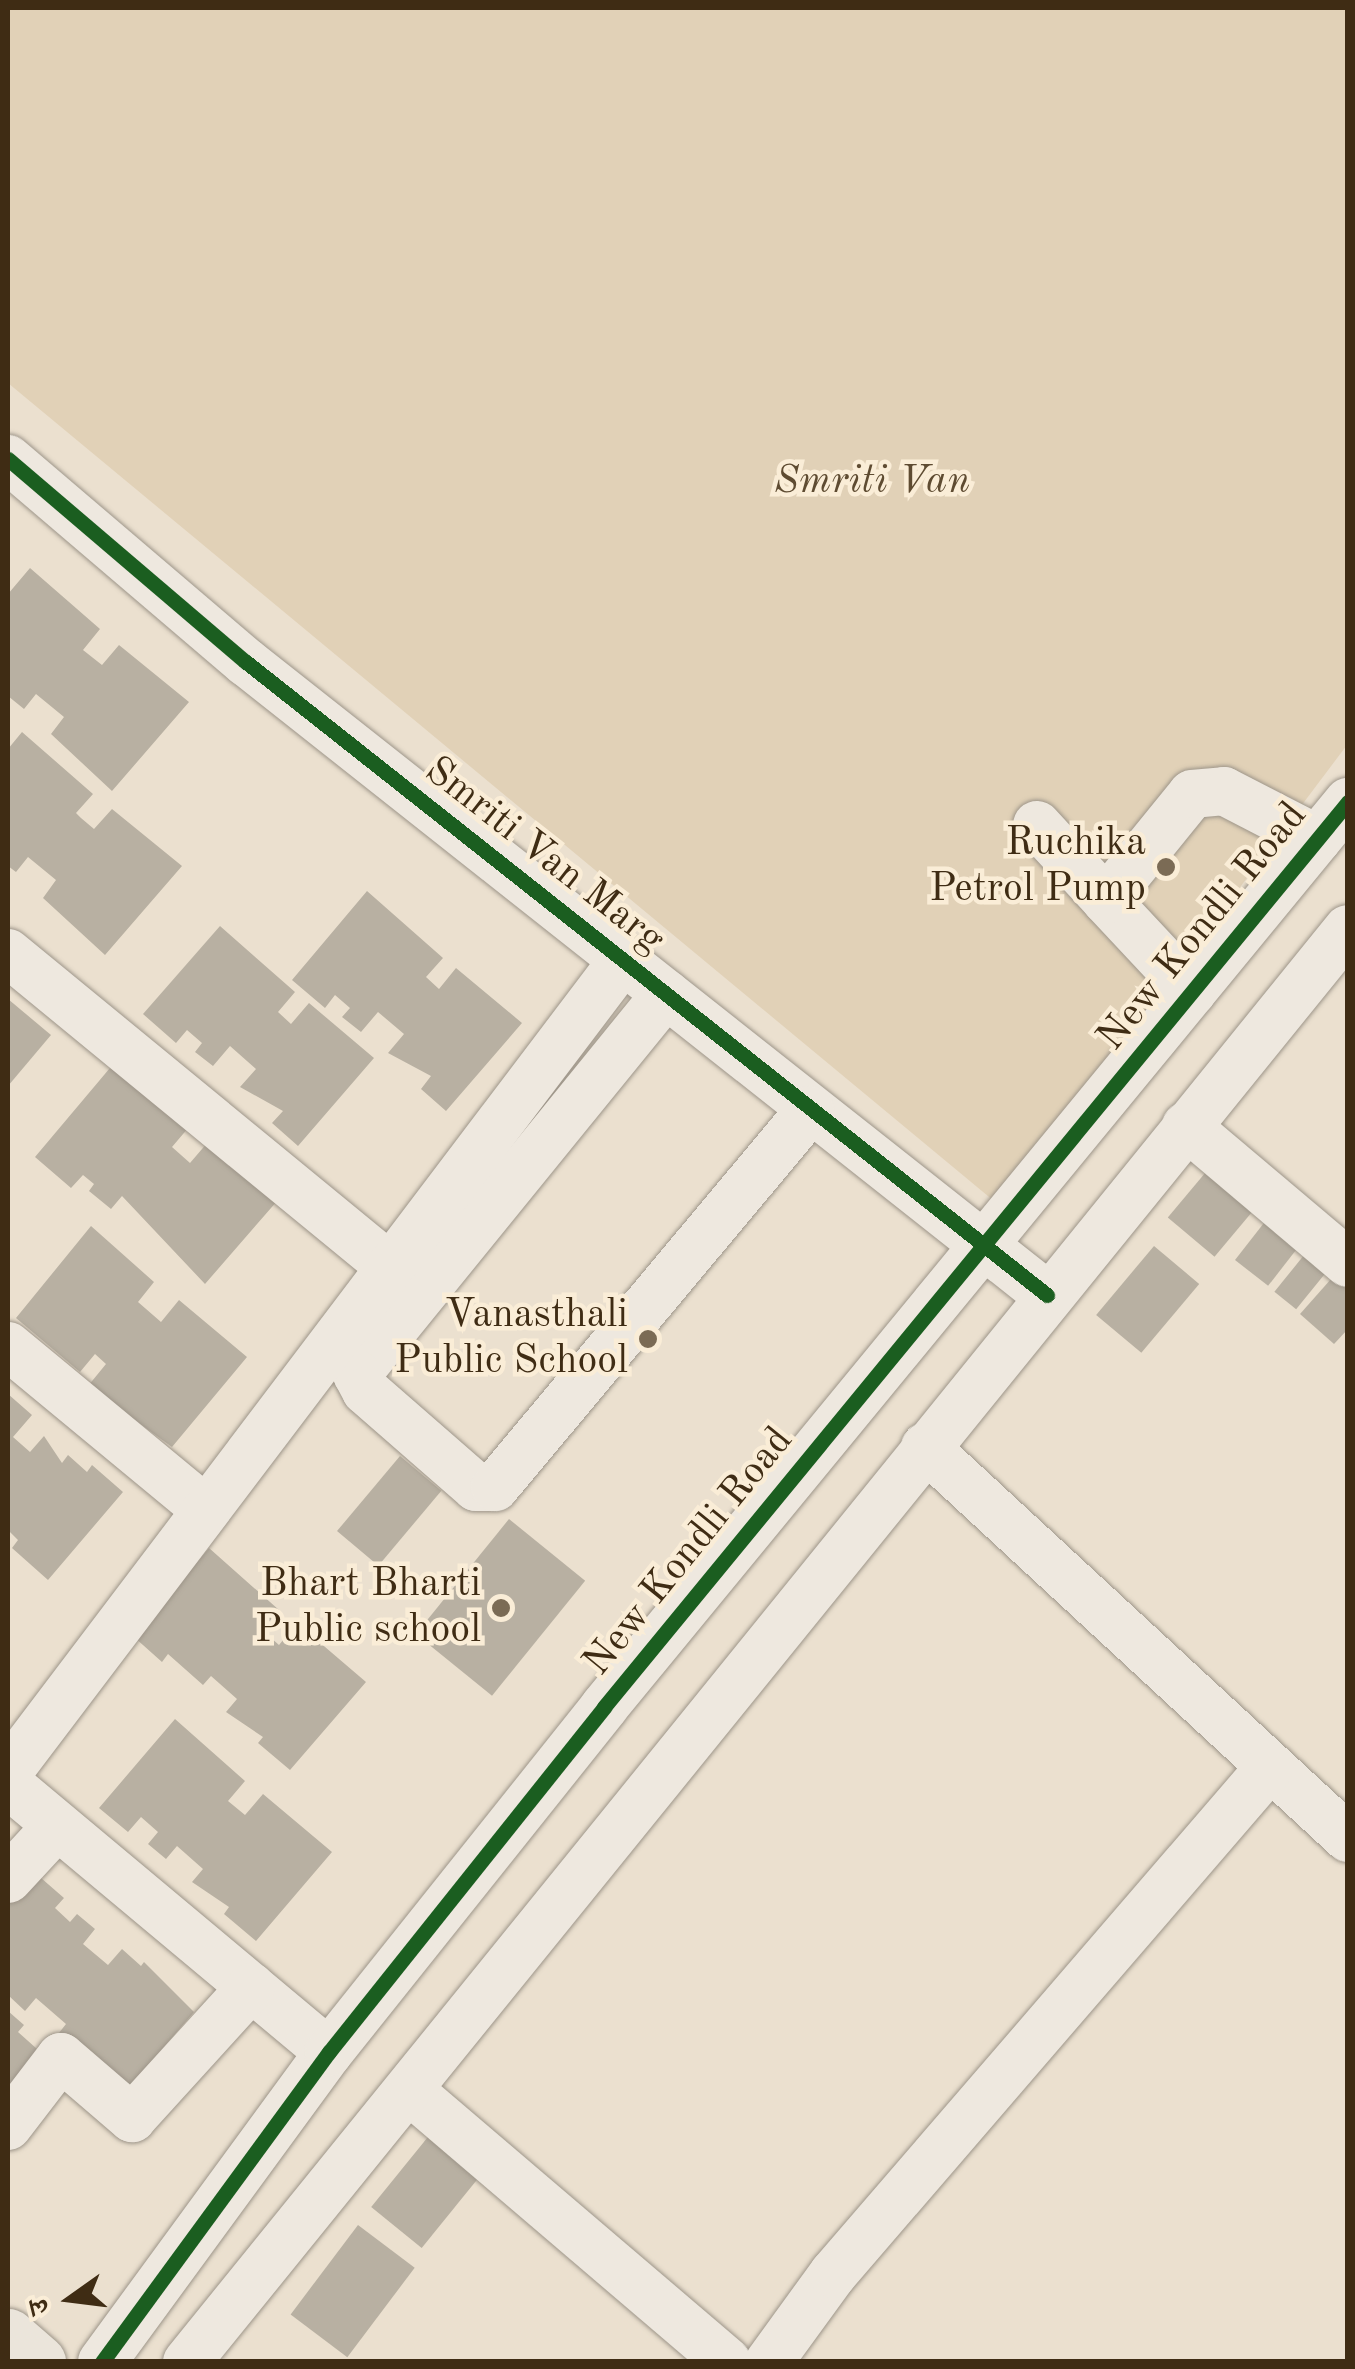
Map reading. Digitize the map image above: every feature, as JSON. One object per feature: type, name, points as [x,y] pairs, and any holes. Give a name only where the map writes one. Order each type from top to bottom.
[{"type":"main road","points":[[8,2336],[38,2362]]},
{"type":"street","name":"Smriti Van Marg","points":[[8,459],[246,662],[981,1248],[1047,1295]]},
{"type":"street","points":[[1106,900],[1192,794],[1224,791],[1317,839]]},
{"type":"street","name":"New Kondli Road","points":[[102,2362],[329,2052],[1348,802]]},
{"type":"street","points":[[1036,825],[1192,992]]},
{"type":"street","points":[[137,2311],[190,2361],[1047,1295],[1348,929]]},
{"type":"street","points":[[8,953],[390,1267]]},
{"type":"street","points":[[8,1772],[623,960]]},
{"type":"street","points":[[666,994],[358,1374],[366,1391],[476,1487],[495,1488],[810,1110]]},
{"type":"street","points":[[1186,1126],[1348,1263]]},
{"type":"street","points":[[8,1346],[206,1510]]},
{"type":"street","points":[[925,1447],[1348,1838]]},
{"type":"street","points":[[768,2362],[833,2274],[1270,1767]]},
{"type":"street","points":[[8,1784],[329,2052]]},
{"type":"street","points":[[8,1879],[57,1826]]},
{"type":"street","points":[[8,2126],[61,2057],[132,2118],[251,1987]]},
{"type":"street","points":[[408,2090],[727,2362]]},
{"type":"green space","name":"Smriti Van","points":[[8,8],[1347,8],[1347,745],[1000,1206],[8,383]]},
{"type":"building","points":[[30,568],[100,629],[83,650],[102,665],[119,645],[189,702],[112,791],[51,734],[64,717],[36,694],[24,709],[8,696],[8,594]]},
{"type":"building","points":[[22,732],[93,794],[76,813],[94,829],[112,809],[182,866],[105,955],[43,898],[56,880],[28,857],[16,872],[8,866],[8,749]]},
{"type":"building","points":[[367,891],[443,958],[426,977],[439,989],[456,968],[522,1023],[446,1111],[421,1089],[431,1076],[388,1053],[404,1034],[378,1012],[361,1032],[342,1017],[350,1008],[335,995],[325,1008],[292,980]]},
{"type":"building","points":[[220,926],[295,992],[278,1012],[291,1024],[309,1003],[374,1058],[298,1146],[272,1123],[283,1111],[240,1087],[256,1069],[230,1046],[213,1066],[195,1052],[202,1043],[187,1030],[176,1043],[143,1014]]},
{"type":"building","points":[[8,999],[51,1035],[8,1086]]},
{"type":"building","points":[[115,1062],[189,1127],[172,1147],[190,1163],[208,1142],[278,1200],[205,1284],[122,1196],[111,1209],[89,1191],[94,1184],[83,1175],[71,1188],[35,1157]]},
{"type":"building","points":[[1216,1160],[1263,1199],[1215,1257],[1168,1217]]},
{"type":"building","points":[[1267,1219],[1300,1245],[1268,1286],[1235,1260]]},
{"type":"building","points":[[91,1226],[154,1282],[138,1302],[161,1322],[179,1300],[247,1357],[172,1447],[88,1386],[106,1364],[95,1354],[80,1372],[16,1318]]},
{"type":"building","points":[[1154,1246],[1199,1284],[1141,1353],[1096,1315]]},
{"type":"building","points":[[1309,1249],[1331,1267],[1296,1309],[1274,1292]]},
{"type":"building","points":[[1339,1270],[1348,1278],[1348,1329],[1334,1344],[1300,1314]]},
{"type":"building","points":[[8,1394],[32,1415],[13,1437],[30,1452],[44,1436],[62,1463],[68,1455],[87,1472],[92,1465],[123,1492],[48,1580],[12,1548],[18,1540],[8,1530]]},
{"type":"building","points":[[400,1456],[441,1491],[378,1566],[337,1531]]},
{"type":"building","name":"Bhart Bharti Public school","points":[[509,1519],[585,1581],[492,1696],[416,1634]]},
{"type":"building","points":[[209,1548],[279,1610],[262,1630],[279,1645],[297,1623],[366,1682],[290,1770],[258,1743],[263,1737],[226,1712],[237,1699],[211,1676],[203,1685],[168,1654],[162,1662],[134,1637]]},
{"type":"building","points":[[175,1719],[245,1781],[228,1801],[245,1815],[263,1794],[332,1852],[256,1941],[224,1914],[229,1907],[192,1882],[203,1869],[177,1846],[166,1859],[148,1844],[158,1832],[141,1817],[128,1832],[99,1808]]},
{"type":"building","points":[[33,1871],[64,1898],[55,1908],[70,1922],[77,1914],[95,1929],[83,1944],[108,1965],[122,1949],[141,1966],[144,1962],[194,2012],[120,2098],[55,2038],[66,2024],[36,1998],[25,2011],[8,1995],[8,1900]]},
{"type":"building","points":[[8,2011],[24,2025],[18,2032],[46,2057],[8,2102]]},
{"type":"building","points":[[436,2127],[487,2168],[422,2248],[371,2207]]},
{"type":"building","points":[[358,2225],[415,2268],[347,2357],[291,2314]]},
{"type":"cycle path","points":[[8,459],[246,662],[1047,1295]]},
{"type":"cycle path","points":[[102,2362],[329,2052],[604,1707],[1348,802]]},
{"type":"place","name":"Ruchika Petrol Pump","points":[[1166,867]]},
{"type":"place","name":"Vanasthali Public School","points":[[648,1339]]},
{"type":"place","name":"Bhart Bharti Public school","points":[[501,1608]]}]
